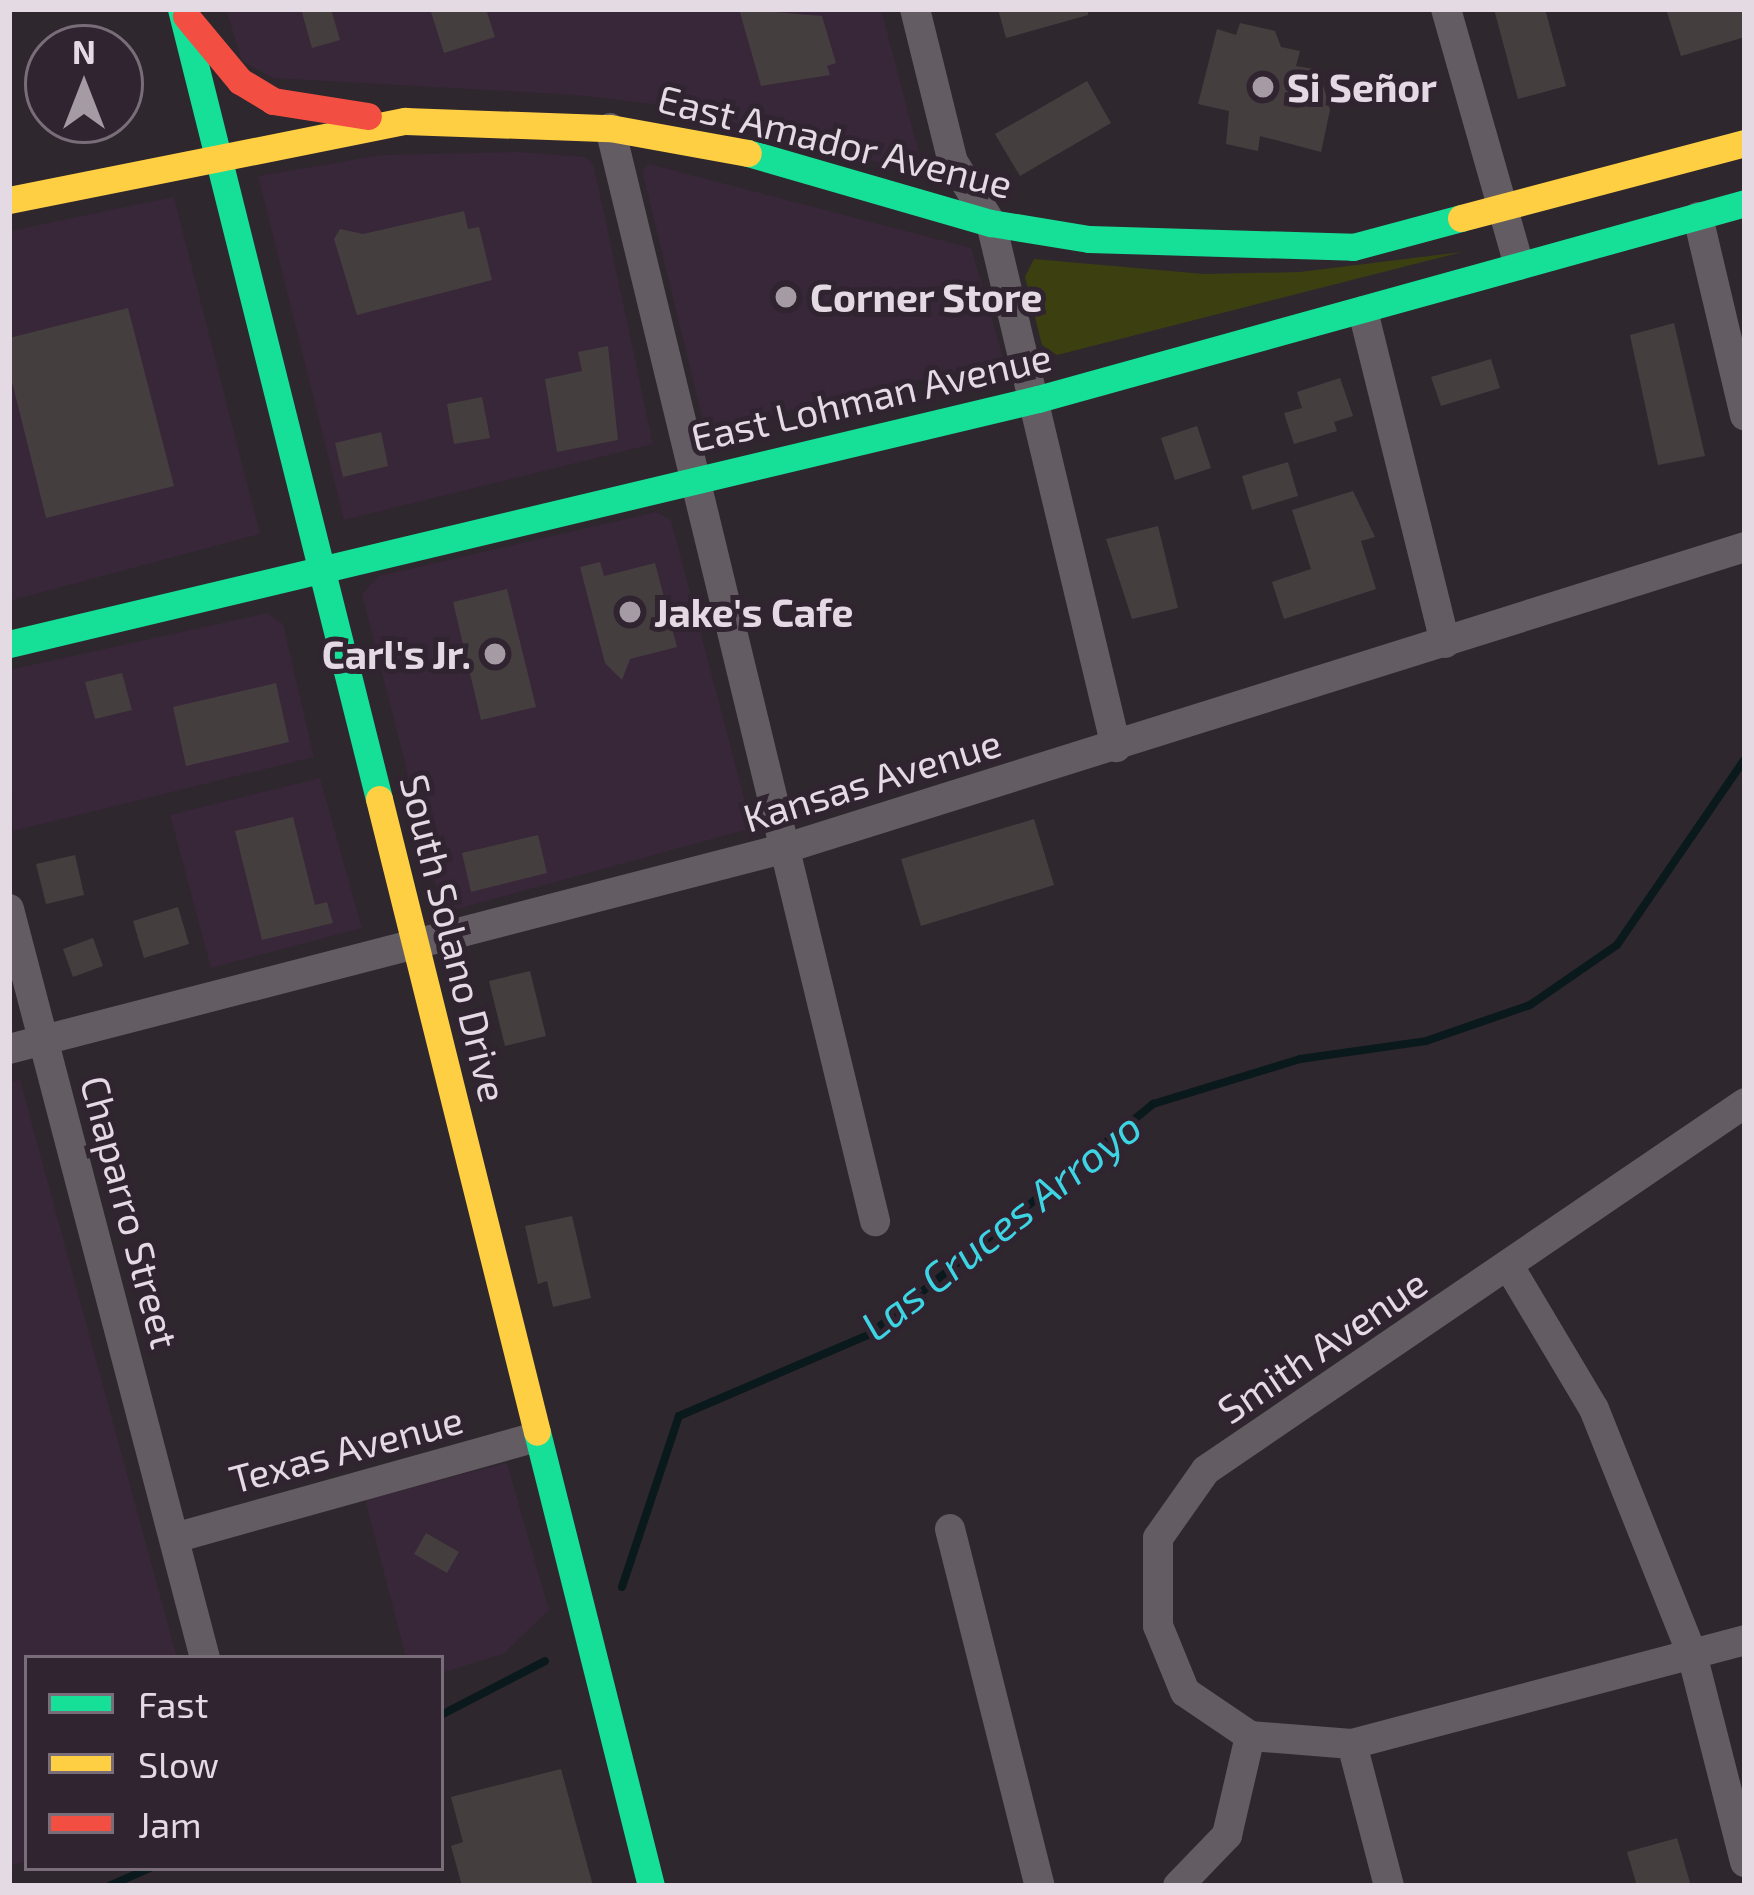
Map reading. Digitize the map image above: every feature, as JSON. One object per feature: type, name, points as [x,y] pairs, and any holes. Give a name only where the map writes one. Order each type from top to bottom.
[{"type":"main road","points":[[181,10],[240,81],[273,101],[405,121]]},
{"type":"main road","name":"South Solano Drive","points":[[181,10],[212,154],[651,1886]]},
{"type":"main road","name":"East Amador Avenue","points":[[9,200],[212,154],[405,121],[610,128],[759,155],[991,223],[1192,248],[1353,247],[1501,212]]},
{"type":"main road","points":[[1501,212],[1745,143]]},
{"type":"main road","name":"East Lohman Avenue","points":[[9,644],[1038,399],[1745,203]]},
{"type":"street","points":[[915,9],[952,162],[991,223],[1038,399],[1116,747]]},
{"type":"street","points":[[1446,9],[1520,265]]},
{"type":"street","points":[[610,128],[690,481],[786,848],[875,1221]]},
{"type":"street","points":[[1698,217],[1745,416]]},
{"type":"street","points":[[1363,311],[1444,643]]},
{"type":"street","name":"Kansas Avenue","points":[[9,1048],[786,848],[1745,547]]},
{"type":"street","name":"Chaparro Street","points":[[9,908],[178,1537],[204,1655]]},
{"type":"street","name":"Smith Avenue","points":[[1250,1736],[1185,1692],[1159,1626],[1159,1538],[1206,1470],[1510,1268],[1745,1103]]},
{"type":"street","points":[[1510,1268],[1594,1409],[1692,1654],[1745,1862]]},
{"type":"street","name":"Texas Avenue","points":[[178,1537],[535,1438]]},
{"type":"street","points":[[950,1529],[1040,1886]]},
{"type":"street","points":[[1178,1886],[1227,1835],[1250,1736],[1352,1744],[1745,1640]]},
{"type":"street","points":[[1352,1744],[1389,1886]]},
{"type":"shaded area","points":[[226,9],[881,9],[919,154],[891,166],[677,107],[577,95],[273,78],[242,61]]},
{"type":"shaded area","points":[[517,152],[585,157],[594,166],[653,444],[344,520],[258,176],[381,155]]},
{"type":"shaded area","points":[[649,164],[971,248],[1004,360],[705,430],[642,170]]},
{"type":"shaded area","points":[[174,197],[260,534],[9,601],[9,231]]},
{"type":"shaded area","points":[[656,512],[671,520],[752,828],[443,913],[362,594],[379,576]]},
{"type":"shaded area","points":[[267,613],[283,624],[314,757],[13,831],[9,670]]},
{"type":"shaded area","points":[[320,778],[362,928],[211,968],[170,815]]},
{"type":"shaded area","points":[[20,1080],[176,1655],[24,1655],[24,1862],[9,1866],[9,1082]]},
{"type":"shaded area","points":[[507,1463],[549,1610],[503,1654],[444,1672],[444,1655],[405,1655],[365,1499]]},
{"type":"green space","points":[[1462,252],[1057,355],[1042,345],[1025,277],[1034,259],[1204,274],[1300,272]]},
{"type":"building","points":[[301,9],[331,9],[340,40],[312,48]]},
{"type":"building","points":[[430,9],[486,9],[495,37],[444,53]]},
{"type":"building","points":[[739,9],[822,16],[836,63],[827,66],[830,75],[761,86]]},
{"type":"building","points":[[998,9],[1088,9],[1088,15],[1006,38]]},
{"type":"building","points":[[1494,9],[1545,9],[1566,86],[1518,99]]},
{"type":"building","points":[[1666,9],[1745,9],[1745,37],[1681,56]]},
{"type":"building","name":"Si Señor","points":[[1240,23],[1275,31],[1281,47],[1300,51],[1296,66],[1319,70],[1330,110],[1321,152],[1260,136],[1258,151],[1226,144],[1229,111],[1198,104],[1217,29],[1236,35]]},
{"type":"building","points":[[1087,81],[1111,123],[1020,176],[995,134]]},
{"type":"building","points":[[464,211],[468,229],[479,227],[492,280],[357,315],[334,239],[340,229],[363,234]]},
{"type":"building","points":[[128,308],[174,486],[46,518],[9,370],[9,338]]},
{"type":"building","points":[[1674,323],[1705,456],[1658,465],[1630,335]]},
{"type":"building","points":[[608,346],[618,440],[557,452],[545,379],[582,371],[578,352]]},
{"type":"building","points":[[1491,359],[1500,388],[1441,406],[1431,377]]},
{"type":"building","points":[[1340,378],[1353,416],[1334,422],[1337,431],[1294,444],[1284,413],[1302,408],[1297,392]]},
{"type":"building","points":[[482,397],[490,438],[454,444],[447,404]]},
{"type":"building","points":[[1197,426],[1211,468],[1175,480],[1161,438]]},
{"type":"building","points":[[381,432],[388,466],[343,477],[335,443]]},
{"type":"building","points":[[1288,462],[1298,496],[1252,510],[1242,476]]},
{"type":"building","points":[[1353,491],[1375,537],[1361,541],[1376,589],[1284,619],[1272,582],[1311,569],[1292,510]]},
{"type":"building","points":[[1158,526],[1178,608],[1132,619],[1106,539]]},
{"type":"building","name":"Jake's Cafe","points":[[600,562],[604,576],[655,563],[677,647],[630,659],[622,680],[605,663],[580,567]]},
{"type":"building","name":"Carl's Jr.","points":[[507,589],[536,707],[481,720],[453,602]]},
{"type":"building","points":[[122,673],[132,710],[95,719],[85,682]]},
{"type":"building","points":[[276,683],[289,742],[186,766],[173,707]]},
{"type":"building","points":[[293,817],[315,905],[327,902],[333,923],[262,940],[235,831]]},
{"type":"building","points":[[1034,819],[1054,885],[921,926],[901,859]]},
{"type":"building","points":[[538,835],[547,873],[471,892],[462,853]]},
{"type":"building","points":[[75,855],[84,895],[46,904],[36,864]]},
{"type":"building","points":[[178,907],[189,944],[144,958],[133,921]]},
{"type":"building","points":[[93,938],[103,966],[73,977],[63,949]]},
{"type":"building","points":[[530,971],[546,1036],[505,1046],[489,981]]},
{"type":"building","points":[[572,1216],[591,1298],[553,1307],[547,1281],[538,1284],[525,1226]]},
{"type":"building","points":[[426,1533],[459,1552],[447,1573],[414,1554]]},
{"type":"building","points":[[561,1769],[593,1886],[462,1886],[451,1846],[463,1842],[451,1797]]},
{"type":"building","points":[[1677,1838],[1691,1886],[1637,1886],[1627,1852]]},
{"type":"waterway","name":"Las Cruces Arroyo","points":[[622,1587],[679,1416],[870,1334],[1153,1104],[1300,1059],[1426,1041],[1530,1005],[1617,945],[1745,759]]},
{"type":"waterway","name":"Las Cruces Arroyo","points":[[444,1713],[545,1661]]},
{"type":"waterway","name":"Las Cruces Arroyo","points":[[109,1886],[143,1871]]},
{"type":"traffic: fast","points":[[181,9],[379,799]]},
{"type":"traffic: fast","points":[[748,153],[991,223],[1089,239],[1353,247],[1461,218]]},
{"type":"traffic: fast","points":[[9,644],[1038,399],[1745,203]]},
{"type":"traffic: fast","points":[[537,1432],[651,1886]]},
{"type":"traffic: slow","points":[[9,200],[405,121],[610,128],[748,153]]},
{"type":"traffic: slow","points":[[1461,218],[1745,143]]},
{"type":"traffic: slow","points":[[379,799],[537,1432]]},
{"type":"traffic: jam","points":[[186,16],[240,81],[273,101],[368,116]]},
{"type":"place","name":"Si Señor","points":[[1263,87]]},
{"type":"place","name":"Corner Store","points":[[786,297]]},
{"type":"place","name":"Jake's Cafe","points":[[630,612]]},
{"type":"place","name":"Carl's Jr.","points":[[495,654]]}]
